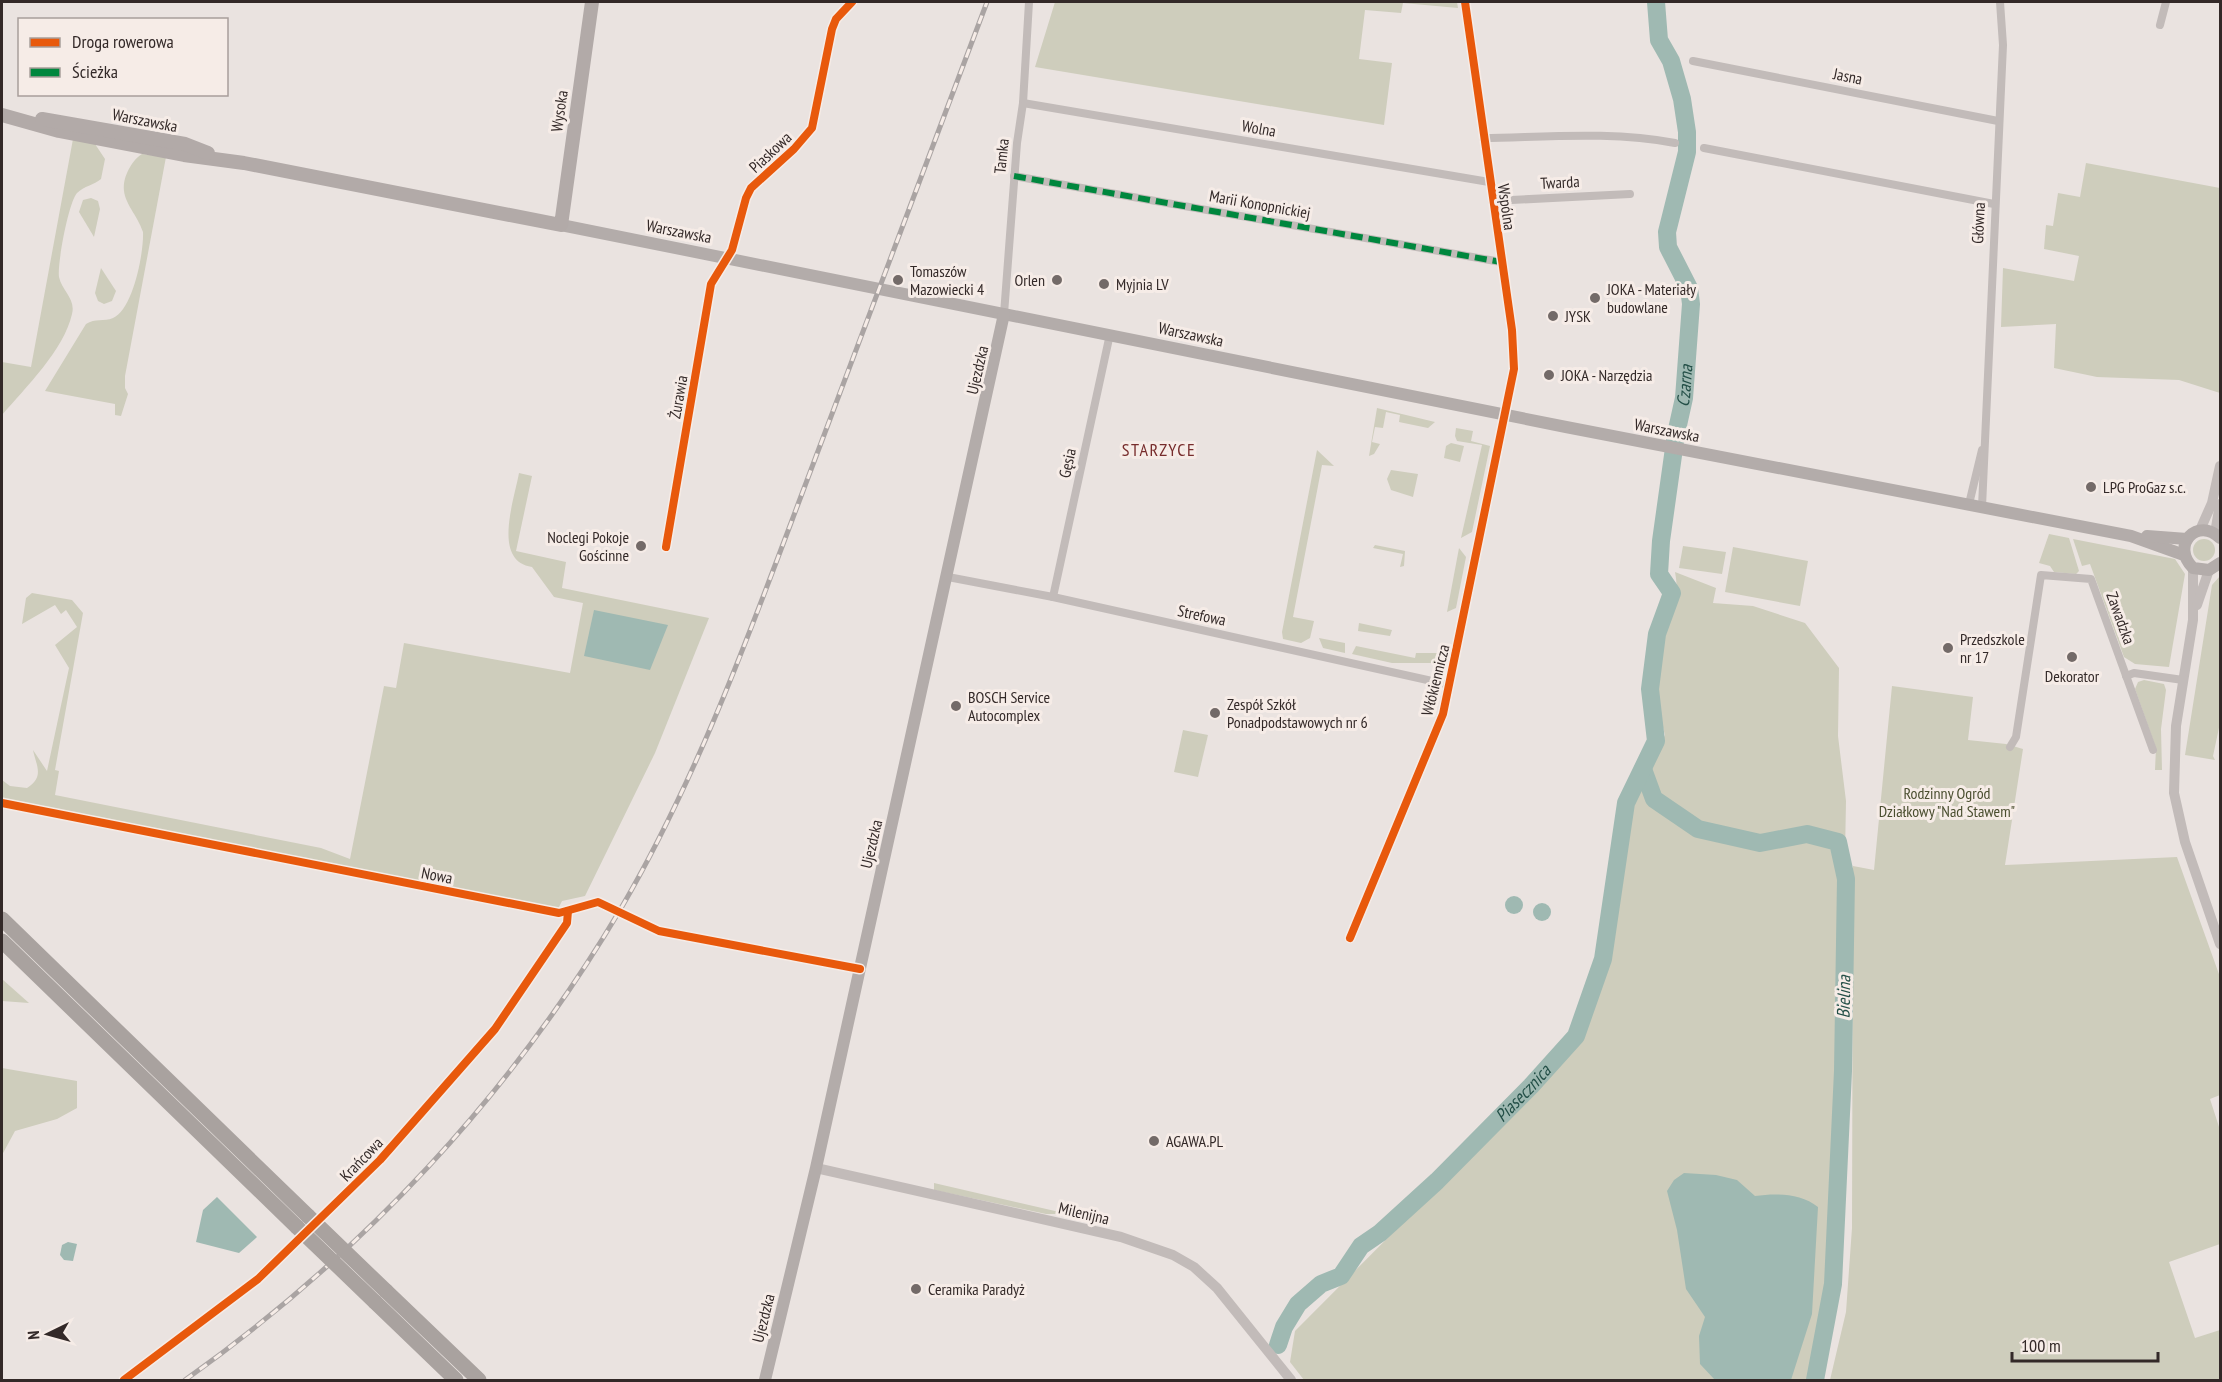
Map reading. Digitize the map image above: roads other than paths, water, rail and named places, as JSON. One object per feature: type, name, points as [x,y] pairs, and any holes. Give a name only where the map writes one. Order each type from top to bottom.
[{"type":"highway","points":[[2,919],[479,1380]]},
{"type":"highway","points":[[2,941],[456,1380]]},
{"type":"main road","name":"Wysoka","points":[[561,225],[592,2]]},
{"type":"main road","name":"Warszawska","points":[[2,115],[59,131],[184,155],[244,163],[729,257],[1661,446],[2131,536],[2187,539]]},
{"type":"main road","name":"Ujezdzka","points":[[765,1380],[816,1168],[948,577],[1004,314]]},
{"type":"main road","points":[[2218,535],[2200,530],[2187,539],[2184,555],[2193,568],[2209,570],[2220,563]]},
{"type":"main road","name":"Warszawska","points":[[2131,536],[2184,555]]},
{"type":"street","name":"Piaskowa","points":[[729,257],[746,198],[752,188],[800,144],[812,128],[832,29],[836,19],[852,2]]},
{"type":"street","name":"Tamka","points":[[1004,314],[1014,177],[1023,103],[1029,2]]},
{"type":"street","name":"Wspólna","points":[[1465,2],[1514,355],[1514,369],[1504,415]]},
{"type":"street","name":"Główna","points":[[1982,507],[1985,484],[1983,447],[2003,45],[2000,2]]},
{"type":"street","points":[[2160,25],[2166,2]]},
{"type":"street","name":"Jasna","points":[[1693,61],[1998,121]]},
{"type":"street","name":"Wolna","points":[[1023,103],[1489,182]]},
{"type":"street","points":[[1483,138],[1622,136],[1675,143]]},
{"type":"street","points":[[1704,148],[1994,204]]},
{"type":"street","name":"Marii Konopnickiej","points":[[1014,177],[1501,262]]},
{"type":"street","name":"Twarda","points":[[1492,201],[1630,194]]},
{"type":"street","name":"Żurawia","points":[[666,547],[711,284],[729,257]]},
{"type":"street","name":"Gęsia","points":[[1053,597],[1110,334]]},
{"type":"street","name":"Włókiennicza","points":[[1350,938],[1443,714],[1504,415]]},
{"type":"street","name":"Główna","points":[[1969,504],[1983,447]]},
{"type":"street","points":[[2200,530],[2212,503],[2220,466]]},
{"type":"street","points":[[2218,535],[2220,504]]},
{"type":"street","points":[[2193,568],[2193,620]]},
{"type":"street","points":[[2209,570],[2193,620],[2173,760],[2174,793],[2185,842],[2220,944]]},
{"type":"street","name":"Zawadzka","points":[[2010,747],[2016,737],[2042,575],[2091,579],[2152,750]]},
{"type":"street","name":"Strefowa","points":[[948,577],[1053,597],[1449,685]]},
{"type":"street","points":[[2126,676],[2134,673],[2183,680]]},
{"type":"street","name":"Nowa","points":[[2,803],[559,913],[598,902],[659,931],[860,969]]},
{"type":"street","name":"Krańcowa","points":[[124,1380],[258,1279],[380,1160],[495,1029],[567,923],[568,911]]},
{"type":"street","name":"Milenijna","points":[[816,1168],[1121,1237],[1173,1255],[1194,1267],[1217,1288],[1291,1380]]},
{"type":"water","points":[[594,610],[668,625],[650,670],[584,656]]},
{"type":"water","points":[[1514,896],[1520,899],[1523,905],[1520,911],[1514,914],[1508,911],[1505,905],[1508,899]]},
{"type":"water","points":[[1542,903],[1548,906],[1551,912],[1548,918],[1542,921],[1536,918],[1533,912],[1536,906]]},
{"type":"water","points":[[1684,1173],[1716,1175],[1737,1180],[1755,1196],[1788,1195],[1804,1199],[1818,1207],[1812,1314],[1791,1380],[1715,1380],[1700,1364],[1699,1336],[1705,1317],[1686,1289],[1677,1230],[1667,1191],[1674,1180]]},
{"type":"water","points":[[217,1197],[257,1237],[239,1253],[196,1242],[203,1210]]},
{"type":"water","points":[[68,1242],[77,1244],[73,1261],[64,1260],[60,1255],[62,1245]]},
{"type":"waterway","name":"Czarna","points":[[1278,1345],[1284,1327],[1298,1304],[1321,1284],[1341,1276],[1361,1246],[1380,1233],[1437,1181],[1531,1086],[1576,1036],[1603,959],[1626,803],[1656,741],[1650,689],[1657,634],[1672,593],[1659,574],[1661,541],[1676,434],[1684,398],[1691,304],[1689,288],[1668,247],[1667,232],[1687,152],[1687,132],[1682,99],[1671,61],[1659,40],[1656,2]]},
{"type":"waterway","name":"Bielina","points":[[1643,769],[1654,799],[1698,829],[1760,843],[1807,834],[1838,842],[1846,879],[1843,1071],[1833,1284],[1815,1380]]},
{"type":"railway","points":[[185,1380],[250,1332],[312,1280],[427,1168],[530,1044],[577,978],[620,910],[675,807],[744,647],[987,2]]},
{"type":"place","name":"Tomaszów Mazowiecki 4","points":[[898,280]]},
{"type":"place","name":"Orlen","points":[[1057,280]]},
{"type":"place","name":"Myjnia LV","points":[[1104,284]]},
{"type":"place","name":"JOKA - Materiały budowlane","points":[[1595,298]]},
{"type":"place","name":"JYSK","points":[[1553,316]]},
{"type":"place","name":"JOKA - Narzędzia","points":[[1549,375]]},
{"type":"place","name":"LPG ProGaz s.c.","points":[[2091,487]]},
{"type":"place","name":"Noclegi Pokoje Gościnne","points":[[641,546]]},
{"type":"place","name":"Przedszkole nr 17","points":[[1948,648]]},
{"type":"place","name":"Dekorator","points":[[2072,657]]},
{"type":"place","name":"BOSCH Service Autocomplex","points":[[956,706]]},
{"type":"place","name":"Zespół Szkół Ponadpodstawowych nr 6","points":[[1215,713]]},
{"type":"place","name":"AGAWA.PL","points":[[1154,1141]]},
{"type":"place","name":"Ceramika Paradyż","points":[[916,1289]]},
{"type":"district","name":"STARZYCE","points":[[1159,450]]},
{"type":"park label","name":"Rodzinny Ogród Działkowy \"Nad Stawem\"","points":[[1947,802]]},
{"type":"water label","name":"Piasecznica","points":[[1522,1093]]}]
